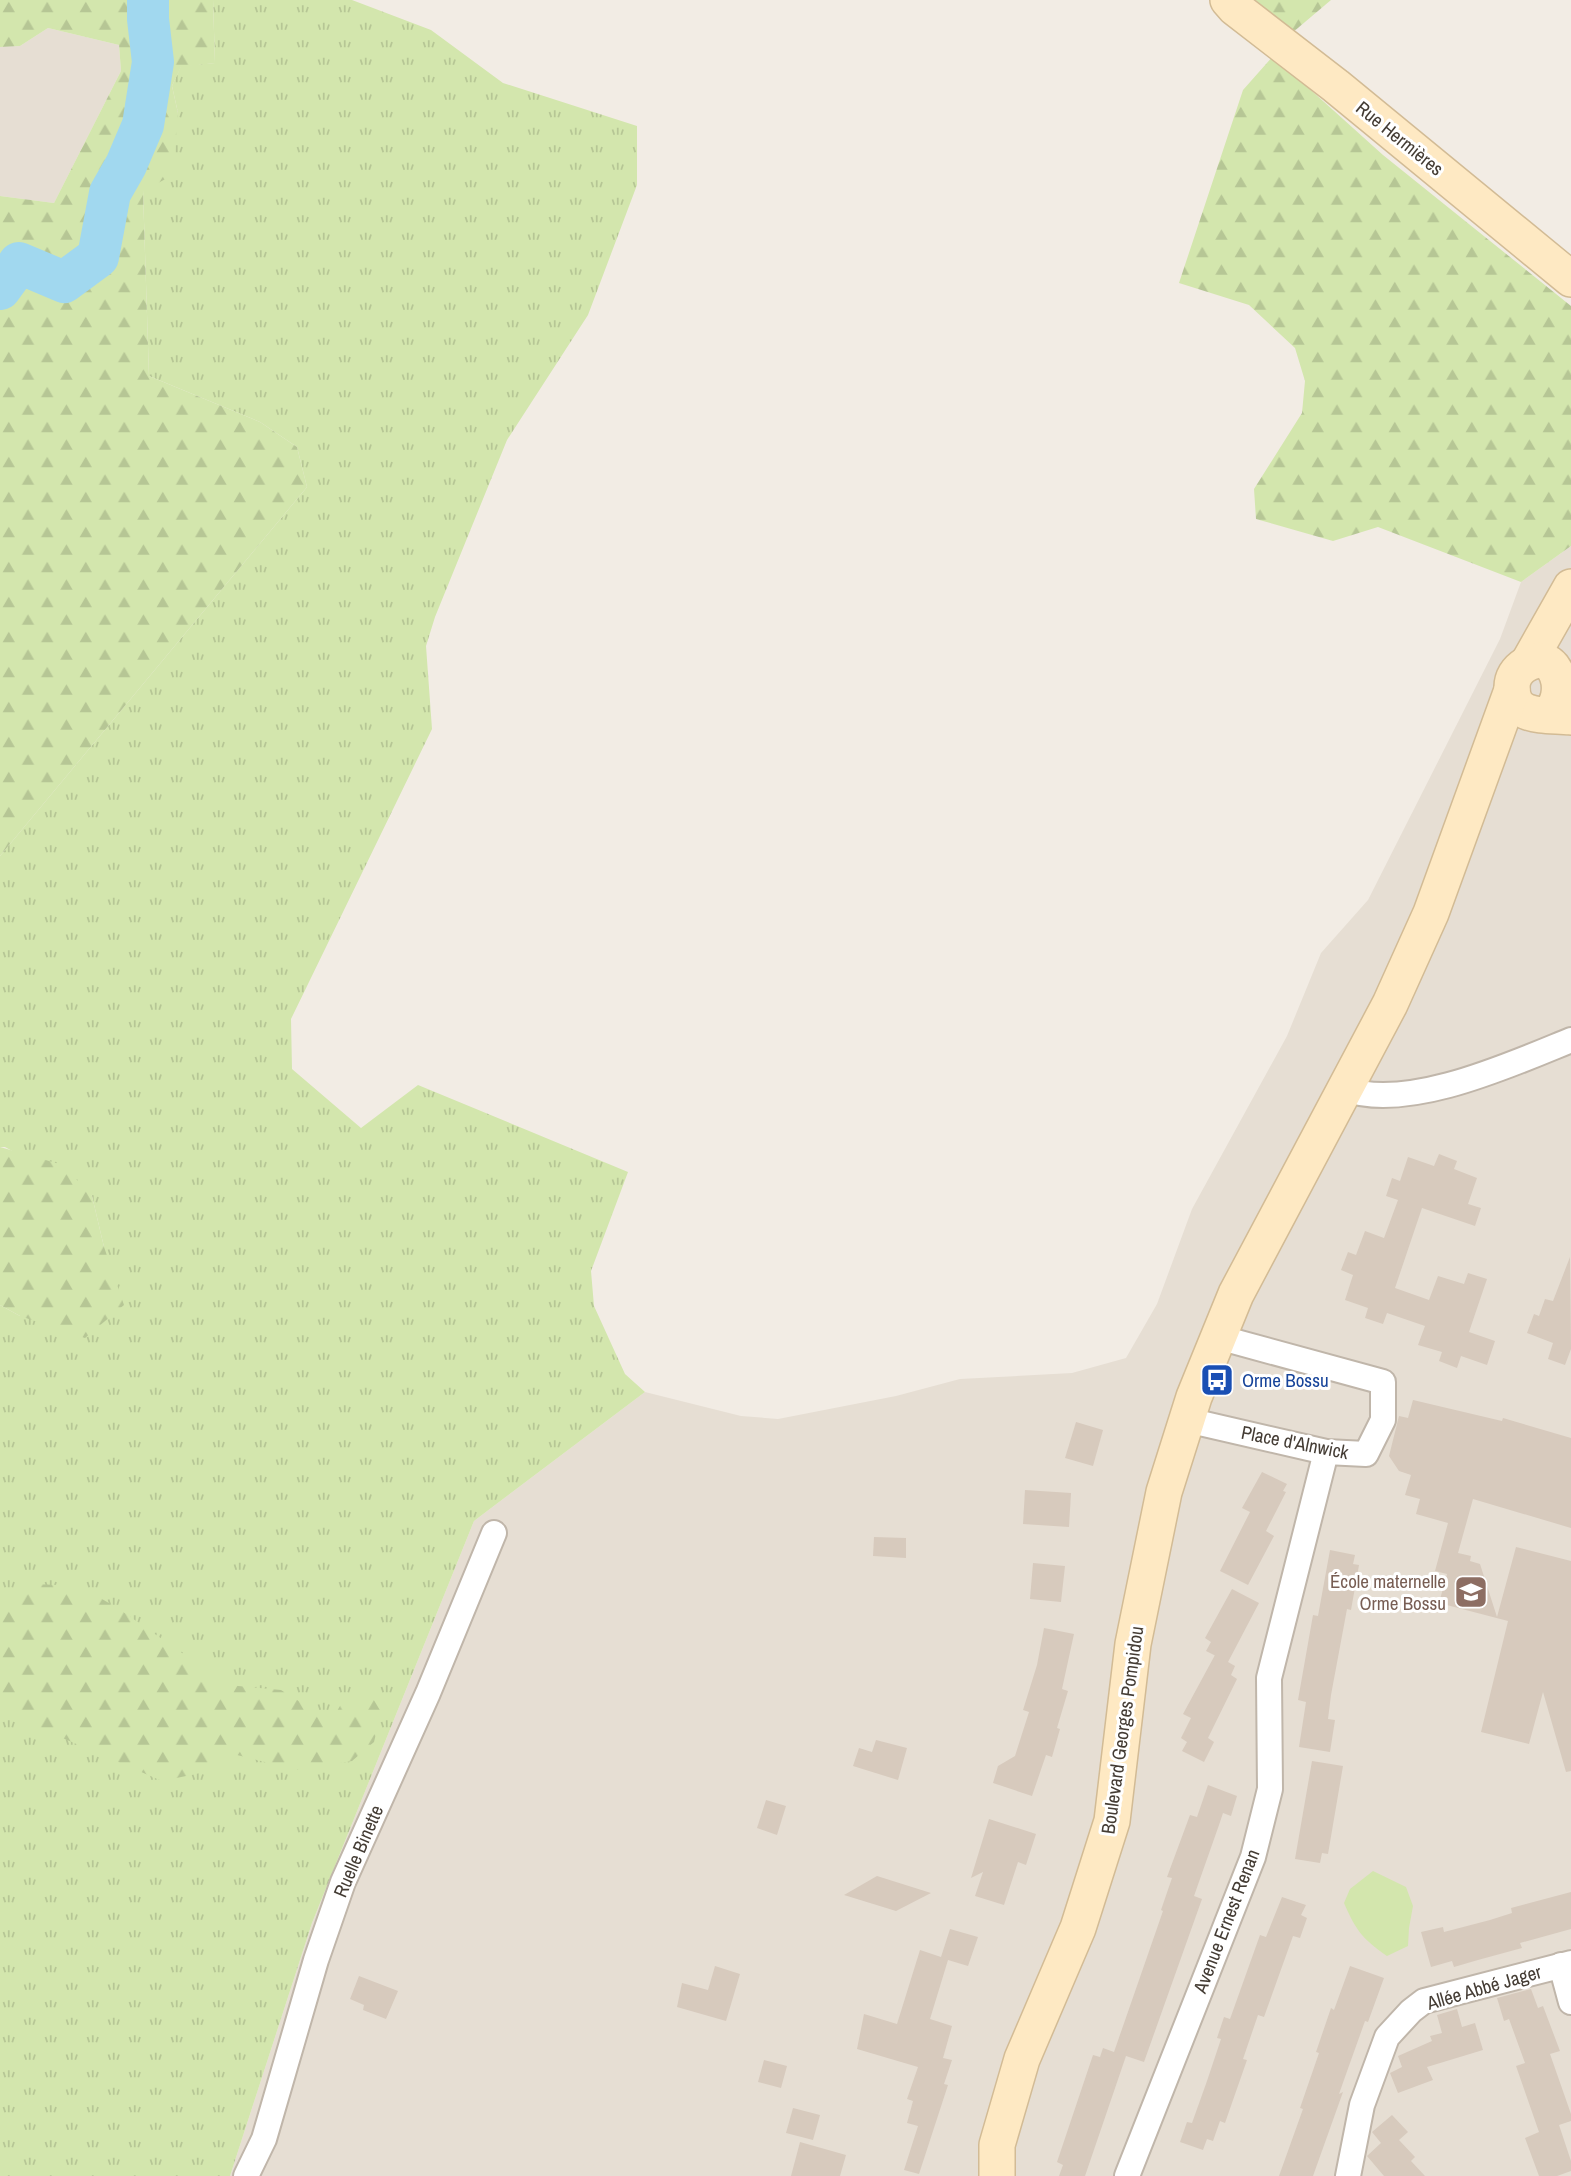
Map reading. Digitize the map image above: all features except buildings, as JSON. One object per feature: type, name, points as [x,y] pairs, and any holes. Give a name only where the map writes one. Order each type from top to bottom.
[{"type":"main road","name":"Rue Hermières","points":[[1228,0],[1571,279]]},
{"type":"main road","name":"Boulevard Georges Pompidou","points":[[997,2176],[997,2145],[1021,2059],[1078,1928],[1112,1821],[1133,1644],[1164,1492],[1191,1409],[1218,1337],[1254,1258],[1390,1004],[1431,913],[1478,777],[1549,693],[1565,599]]},
{"type":"street","points":[[1345,1089],[1361,1095],[1381,1097],[1421,1092],[1571,1040]]},
{"type":"street","name":"Place d'Alnwick","points":[[1191,1409],[1326,1452],[1366,1454],[1383,1420],[1383,1382],[1218,1337]]},
{"type":"street","name":"Avenue Ernest Renan","points":[[1127,2176],[1253,1857],[1270,1789],[1269,1678],[1326,1452]]},
{"type":"street","name":"Ruelle Binette","points":[[246,2176],[264,2139],[316,1960],[343,1882],[428,1693],[494,1533]]},
{"type":"street","points":[[1566,1964],[1571,2002]]},
{"type":"street","name":"Allée Abbé Jager","points":[[1348,2176],[1362,2105],[1387,2037],[1411,2011],[1424,2001],[1566,1964]]},
{"type":"shaded area","points":[[48,28],[119,45],[121,71],[54,203],[0,196],[0,47],[20,46]]},
{"type":"shaded area","points":[[1571,546],[1571,2176],[230,2176],[312,1923],[474,1521],[645,1392],[741,1416],[778,1419],[896,1396],[960,1379],[1072,1373],[1126,1358],[1157,1304],[1192,1209],[1287,1036],[1321,953],[1368,900],[1500,639],[1521,582]]},
{"type":"green space","points":[[0,0],[213,0],[215,63],[181,67],[172,86],[178,113],[173,175],[143,191],[149,376],[260,422],[297,447],[307,487],[0,856],[0,196],[54,203],[121,71],[119,45],[48,28],[20,46],[0,47]]},
{"type":"green space","points":[[213,0],[352,0],[431,30],[503,83],[637,126],[637,185],[588,315],[507,440],[435,617],[426,646],[432,729],[291,1019],[292,1069],[361,1128],[418,1085],[628,1172],[591,1271],[594,1306],[625,1374],[645,1392],[474,1521],[312,1923],[230,2176],[0,2176],[0,1305],[20,1316],[104,1247],[92,1196],[5,1147],[0,1147],[0,856],[307,487],[297,447],[260,422],[149,376],[143,190],[178,113],[172,86],[181,66],[215,63]]},
{"type":"green space","points":[[1245,0],[1331,0],[1292,33]]},
{"type":"green space","points":[[1273,56],[1383,155],[1571,306],[1571,546],[1521,582],[1378,527],[1333,541],[1256,519],[1254,489],[1302,413],[1305,381],[1295,348],[1249,305],[1179,283],[1243,90]]},
{"type":"green space","points":[[0,1147],[63,1165],[92,1196],[104,1247],[124,1305],[85,1338],[20,1316],[0,1305]]},
{"type":"green space","points":[[32,1584],[59,1585],[90,1592],[119,1609],[228,1685],[281,1690],[323,1716],[336,1713],[345,1697],[369,1692],[381,1712],[374,1742],[352,1761],[296,1770],[237,1755],[210,1771],[162,1781],[0,1711],[0,1616]]},
{"type":"green space","points":[[1373,1871],[1406,1887],[1413,1906],[1408,1946],[1387,1956],[1361,1934],[1344,1903],[1350,1889]]},
{"type":"waterway","points":[[0,289],[19,263],[64,282],[98,257],[110,193],[126,165],[143,125],[153,62],[148,0]]},
{"type":"place","name":"Orme Bossu","points":[[1217,1380]]},
{"type":"place","name":"École maternelle Orme Bossu","points":[[1471,1592]]}]
